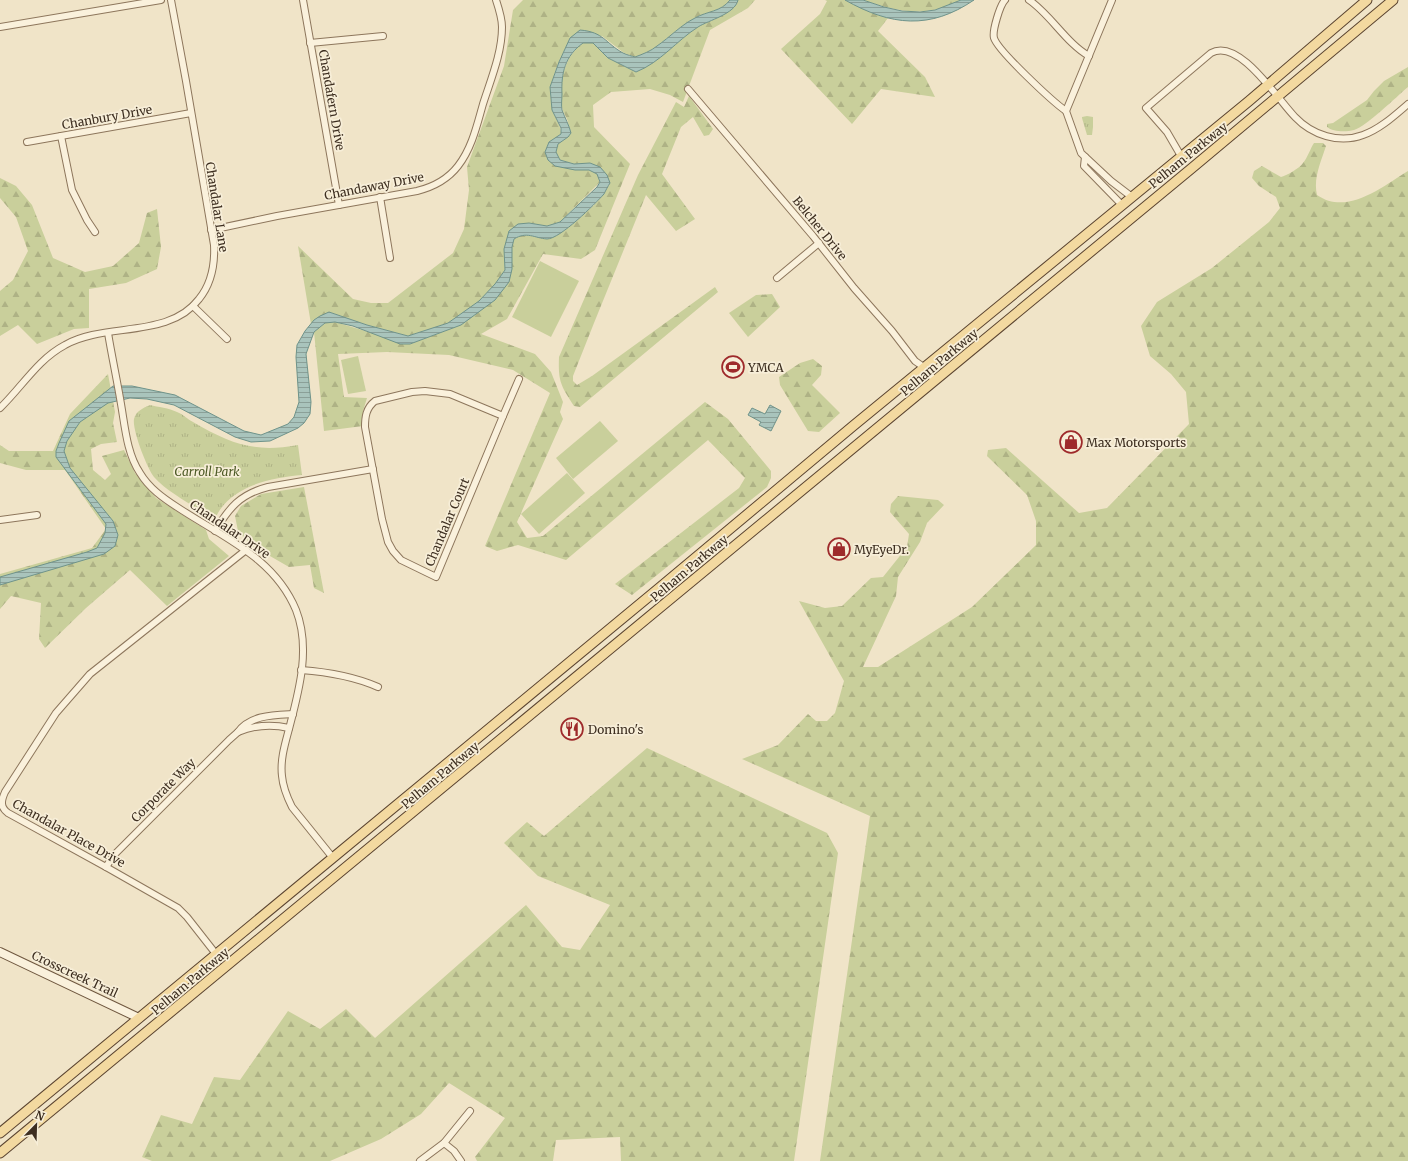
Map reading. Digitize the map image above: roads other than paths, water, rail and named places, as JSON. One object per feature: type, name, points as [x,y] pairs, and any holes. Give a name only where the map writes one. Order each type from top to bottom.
[{"type":"main road","name":"Pelham Parkway","points":[[0,1133],[1268,85],[1367,0]]},
{"type":"main road","name":"Pelham Parkway","points":[[0,1153],[975,348],[1393,0]]},
{"type":"main road","points":[[1132,197],[1142,208]]},
{"type":"main road","points":[[1001,305],[1011,318]]},
{"type":"main road","points":[[965,335],[975,348]]},
{"type":"main road","points":[[897,391],[907,404]]},
{"type":"main road","points":[[789,480],[804,489]]},
{"type":"main road","points":[[631,612],[641,624]]},
{"type":"main road","points":[[557,672],[568,684]]},
{"type":"main road","points":[[489,728],[500,740]]},
{"type":"main road","points":[[364,832],[375,844]]},
{"type":"main road","points":[[333,858],[344,870]]},
{"type":"main road","points":[[207,962],[216,975]]},
{"type":"main road","points":[[139,1018],[152,1028]]},
{"type":"street","points":[[0,27],[161,0]]},
{"type":"street","name":"Chandalar Lane","points":[[0,408],[38,365],[52,353],[66,345],[81,338],[170,321],[186,313],[203,295],[212,274],[214,261],[211,230],[186,81],[170,0]]},
{"type":"street","name":"Chandafern Drive","points":[[303,0],[339,205]]},
{"type":"street","name":"Chandaway Drive","points":[[211,230],[417,191],[431,186],[448,176],[458,166],[464,157],[472,140],[491,81],[501,40],[502,26],[496,0]]},
{"type":"street","points":[[1005,0],[1001,6],[994,30],[995,40],[1003,51],[1054,103],[1066,111],[1081,153],[1111,181],[1132,197]]},
{"type":"street","points":[[1029,0],[1041,10],[1080,50],[1089,56]]},
{"type":"street","points":[[1066,111],[1111,0]]},
{"type":"street","points":[[310,43],[383,36]]},
{"type":"street","points":[[1181,156],[1167,132],[1146,108],[1211,53],[1218,50],[1224,50],[1235,54],[1268,85],[1296,118],[1321,134],[1342,139],[1362,135],[1387,122],[1408,104]]},
{"type":"street","name":"Belcher Drive","points":[[688,89],[819,243],[915,361],[925,368],[935,381]]},
{"type":"street","name":"Chanbury Drive","points":[[27,142],[191,114]]},
{"type":"street","points":[[61,136],[72,190],[87,220],[95,232]]},
{"type":"street","points":[[1085,157],[1084,166],[1122,205]]},
{"type":"street","points":[[380,197],[390,258]]},
{"type":"street","points":[[777,278],[819,243]]},
{"type":"street","points":[[193,306],[227,339]]},
{"type":"street","name":"Chandalar Drive","points":[[108,333],[122,412],[133,460],[143,478],[162,497],[246,550],[270,570],[283,586],[293,605],[301,632],[303,653],[293,714],[283,756],[282,772],[284,788],[292,807],[304,824],[333,858]]},
{"type":"street","name":"Chandalar Court","points":[[504,416],[463,399],[438,392],[412,392],[378,399],[371,404],[365,420],[373,469],[386,537],[396,556],[406,563],[436,577],[504,416],[519,379]]},
{"type":"street","points":[[215,531],[231,507],[242,498],[256,490],[373,469]]},
{"type":"street","points":[[0,520],[37,515]]},
{"type":"street","name":"Chandalar Place Drive","points":[[216,954],[187,916],[178,908],[8,813],[2,804],[3,796],[56,713],[90,674],[246,550]]},
{"type":"street","points":[[301,670],[332,673],[350,677],[378,687]]},
{"type":"street","name":"Corporate Way","points":[[106,867],[114,855],[244,725],[252,720],[274,715],[293,714]]},
{"type":"street","name":"Corporate Way","points":[[238,732],[245,729],[274,725],[289,728]]},
{"type":"street","name":"Crosscreek Trail","points":[[0,952],[139,1018]]},
{"type":"street","points":[[420,1161],[444,1143],[470,1111]]},
{"type":"street","points":[[444,1143],[461,1161]]},
{"type":"water","points":[[730,0],[738,0],[736,5],[727,13],[698,27],[653,63],[636,72],[608,58],[593,43],[583,43],[568,59],[562,79],[562,110],[571,133],[558,144],[556,152],[560,160],[574,164],[590,163],[600,167],[607,175],[610,183],[604,194],[593,205],[560,233],[547,239],[523,235],[514,239],[512,247],[512,269],[509,282],[495,300],[461,325],[410,344],[400,344],[353,326],[335,322],[325,323],[314,332],[306,354],[311,402],[310,414],[304,423],[298,428],[270,441],[251,442],[235,437],[174,405],[147,399],[130,398],[108,403],[80,422],[67,441],[64,451],[70,468],[113,521],[118,535],[115,546],[104,554],[0,585],[0,577],[97,548],[105,533],[106,524],[56,457],[56,451],[69,421],[113,386],[132,386],[175,395],[244,431],[261,435],[288,424],[294,417],[299,402],[296,357],[297,345],[305,331],[314,320],[320,316],[329,312],[367,325],[408,336],[448,323],[479,301],[495,284],[505,270],[504,249],[509,231],[518,224],[529,223],[547,226],[560,222],[597,187],[600,182],[597,174],[589,170],[575,170],[555,166],[548,160],[545,152],[549,142],[561,134],[561,128],[552,110],[550,87],[570,38],[580,30],[588,31],[604,38],[623,53],[635,57],[655,48],[690,21],[722,7]]},
{"type":"water","points":[[845,0],[863,0],[902,11],[920,12],[935,10],[961,0],[974,0],[958,10],[942,16],[926,20],[910,21],[878,15]]},
{"type":"water","points":[[770,405],[781,411],[771,431],[759,425],[761,422],[748,415],[752,408],[765,414]]},
{"type":"place","name":"YMCA","points":[[733,367]]},
{"type":"place","name":"Max Motorsports","points":[[1071,442]]},
{"type":"place","name":"MyEyeDr.","points":[[839,549]]},
{"type":"place","name":"Domino's","points":[[572,729]]},
{"type":"park label","name":"Carroll Park","points":[[207,471]]}]
